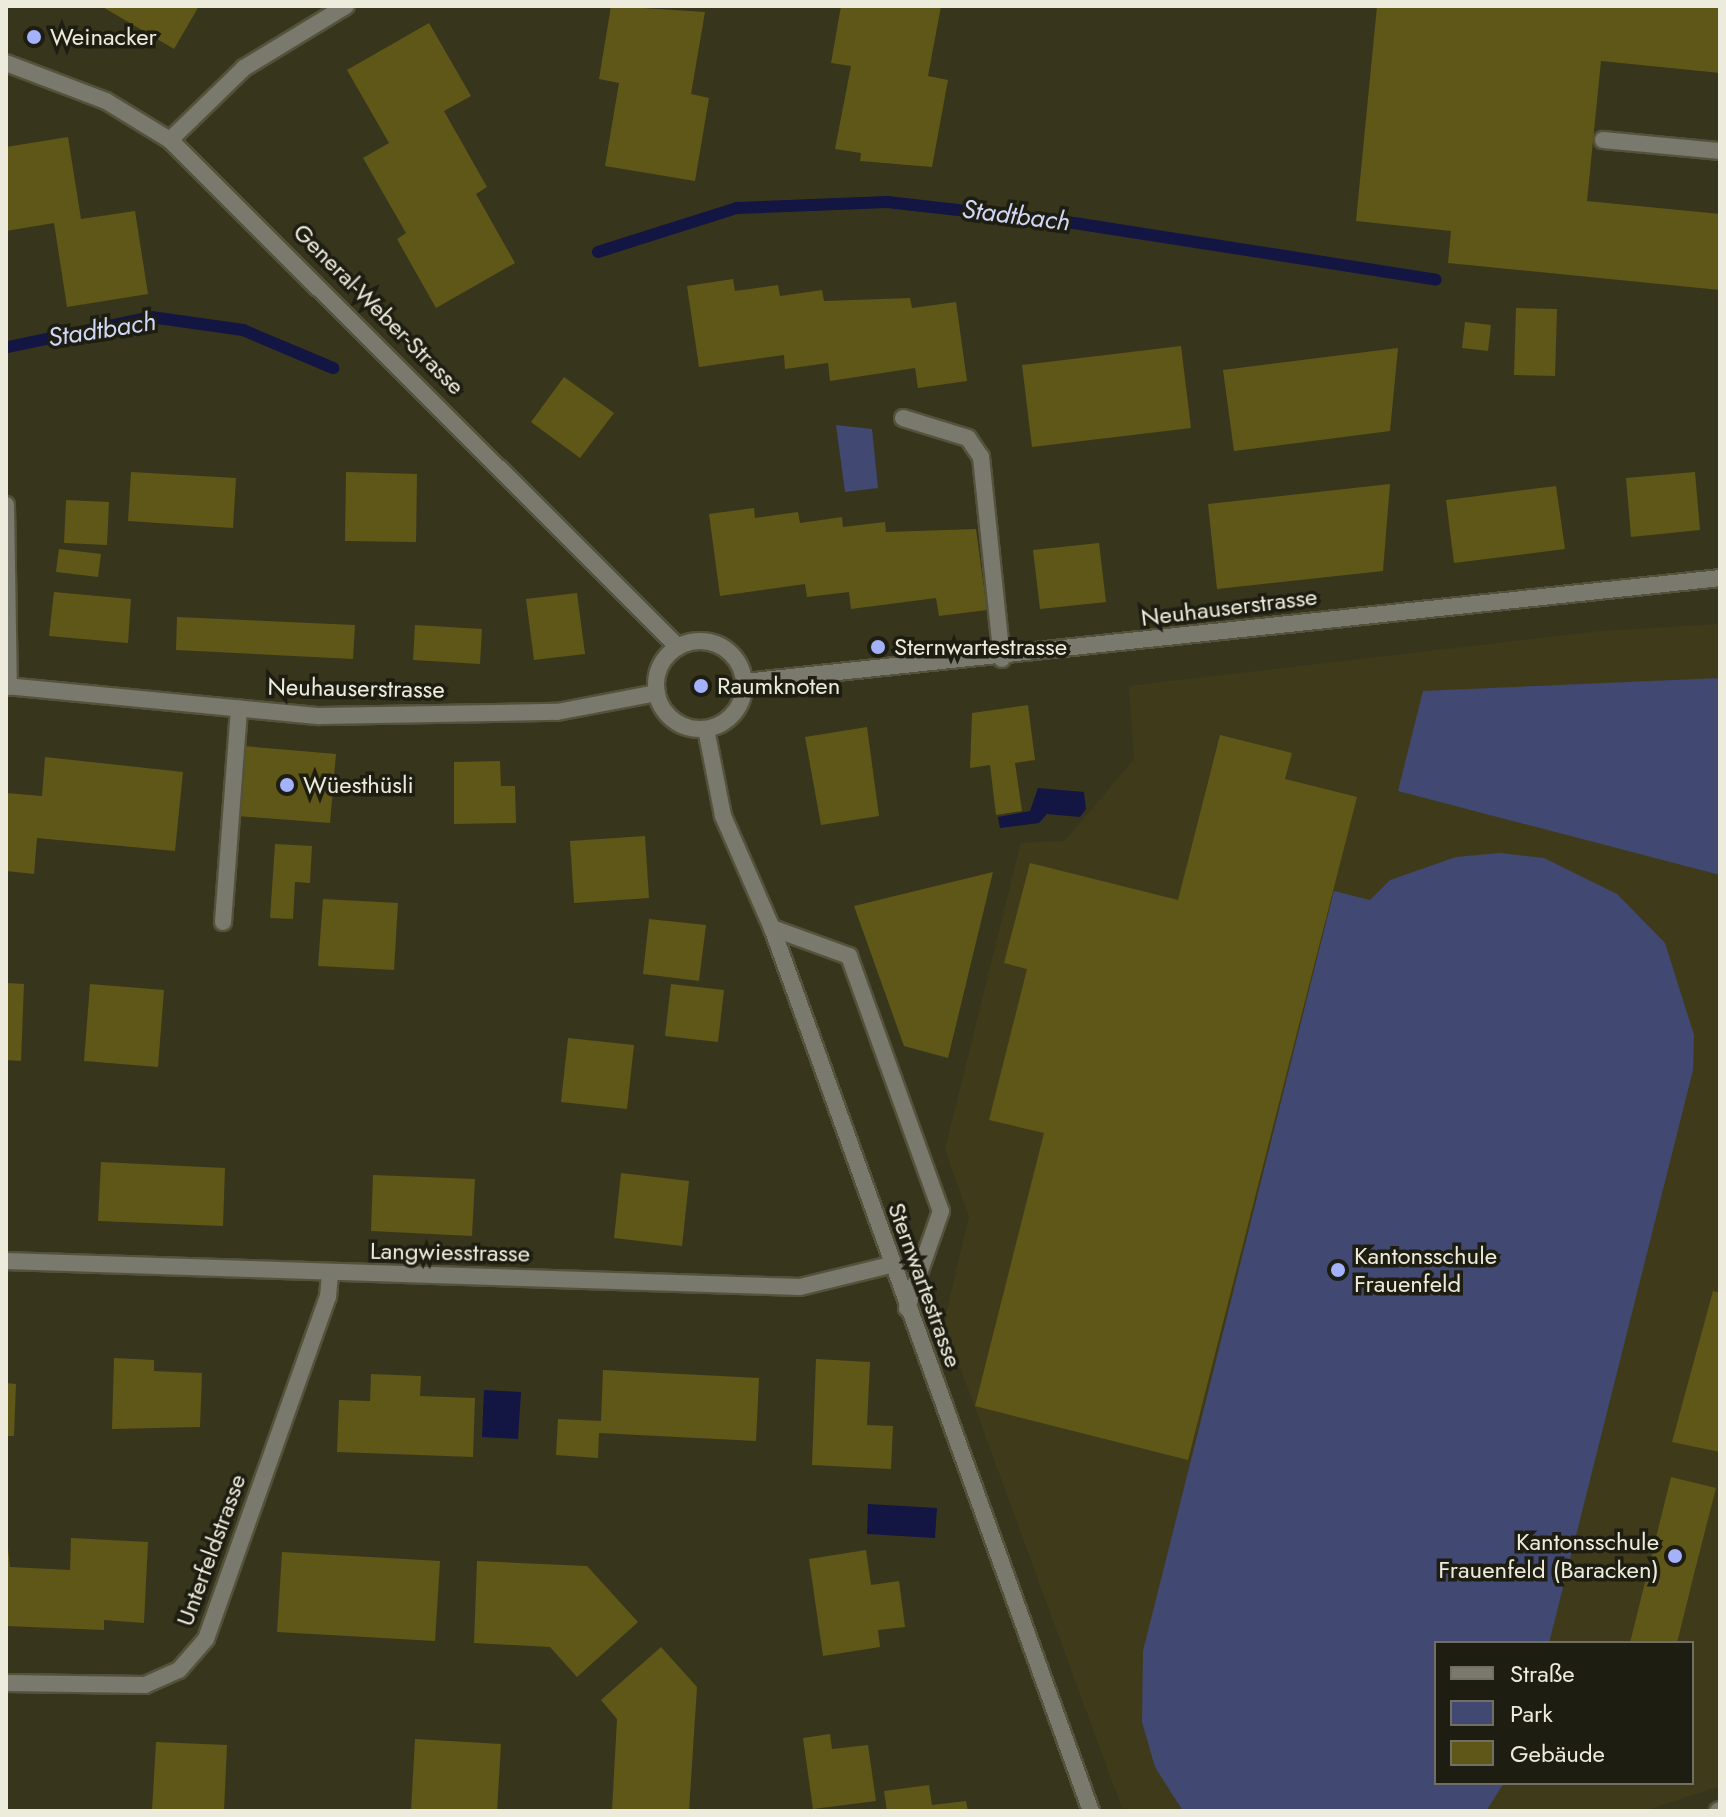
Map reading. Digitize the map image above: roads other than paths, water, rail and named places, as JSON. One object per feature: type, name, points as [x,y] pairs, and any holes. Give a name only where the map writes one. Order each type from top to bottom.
[{"type":"street","points":[[170,140],[244,68],[346,6]]},
{"type":"street","name":"General-Weber-Strasse","points":[[6,63],[106,101],[170,140],[678,647]]},
{"type":"street","points":[[1603,140],[1720,151]]},
{"type":"street","points":[[903,418],[968,438],[981,457],[1002,659]]},
{"type":"street","points":[[6,505],[8,686]]},
{"type":"street","name":"Neuhauserstrasse","points":[[744,682],[1002,659],[1720,578]]},
{"type":"street","points":[[721,646],[744,682],[734,714],[706,729],[674,721],[657,693],[660,667],[678,647],[721,646]]},
{"type":"street","name":"Neuhauserstrasse","points":[[8,686],[320,716],[557,712],[657,693]]},
{"type":"street","points":[[223,922],[239,709]]},
{"type":"street","name":"Sternwartestrasse","points":[[706,729],[723,816],[772,928],[890,1265],[1091,1811]]},
{"type":"street","points":[[772,928],[849,956],[941,1211],[907,1308]]},
{"type":"street","name":"Langwiesstrasse","points":[[6,1261],[800,1287],[890,1265]]},
{"type":"street","name":"Unterfeldstrasse","points":[[6,1683],[145,1685],[179,1670],[206,1639],[328,1297],[330,1272]]},
{"type":"waterway","name":"Stadtbach","points":[[598,252],[737,208],[887,202],[1074,223],[1436,280]]},
{"type":"waterway","name":"Stadtbach","points":[[8,347],[151,317],[243,330],[333,368]]},
{"type":"place","name":"Weinacker","points":[[34,37]]},
{"type":"place","name":"Sternwartestrasse","points":[[878,647]]},
{"type":"place","name":"Raumknoten","points":[[701,686]]},
{"type":"place","name":"Wüesthüsli","points":[[287,785]]},
{"type":"place","name":"Kantonsschule Frauenfeld","points":[[1338,1270]]},
{"type":"place","name":"Kantonsschule Frauenfeld (Baracken)","points":[[1675,1556]]}]
